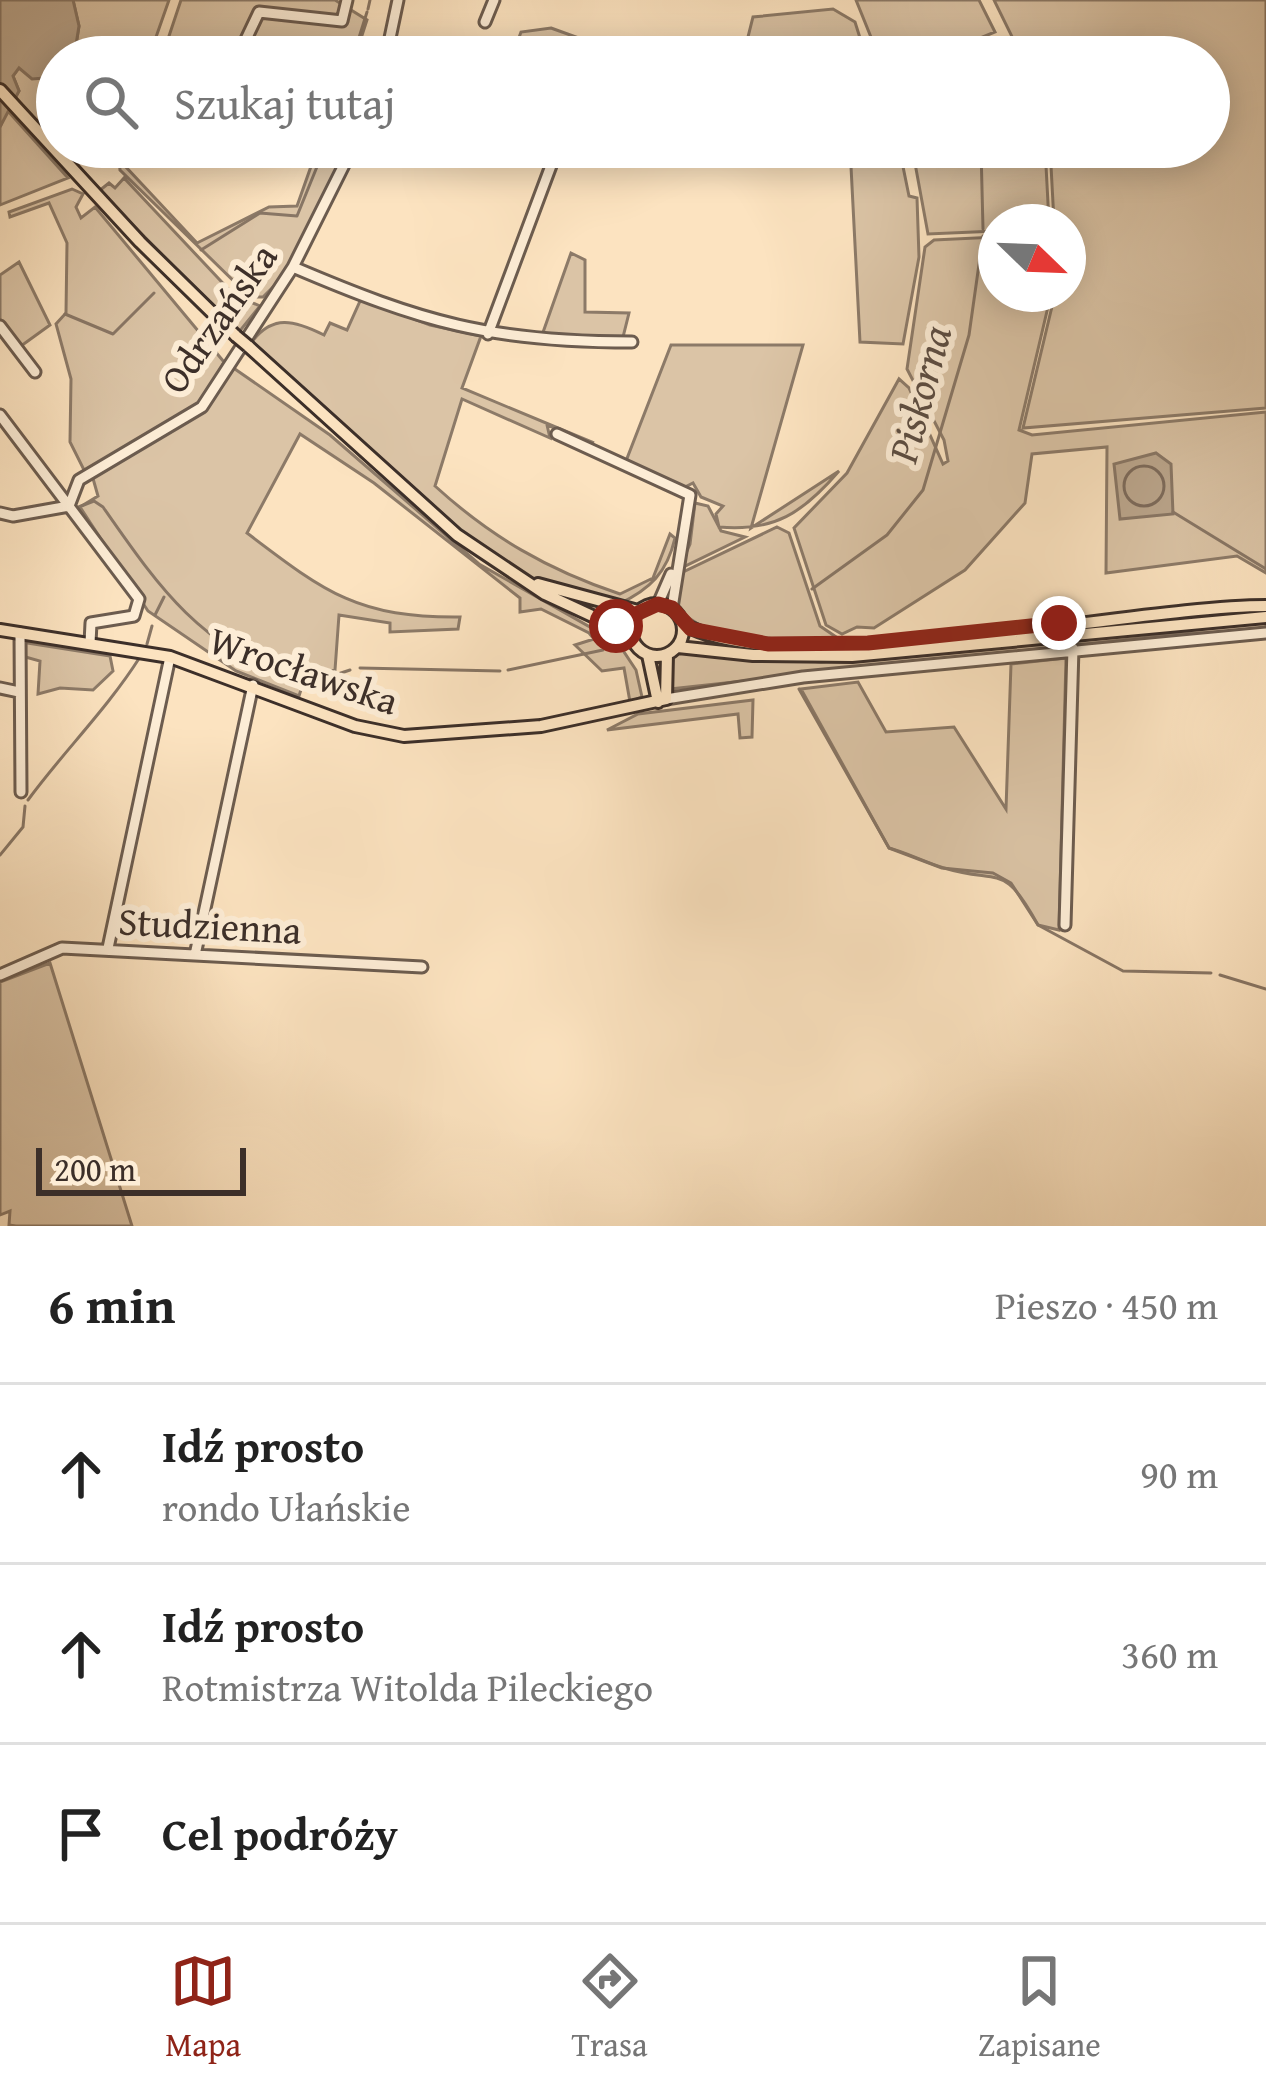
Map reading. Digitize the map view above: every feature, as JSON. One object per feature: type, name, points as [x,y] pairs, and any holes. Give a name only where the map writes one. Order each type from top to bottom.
[{"type":"main road","points":[[0,90],[36,129]]},
{"type":"main road","points":[[72,168],[236,336],[440,522],[519,577],[631,634],[649,655],[662,700]]},
{"type":"main road","points":[[519,577],[638,611],[658,604],[672,608],[683,624],[739,641],[818,646],[1266,606]]},
{"type":"main road","points":[[631,634],[638,611]]},
{"type":"main road","points":[[649,655],[673,651],[852,656],[1266,617]]},
{"type":"main road","points":[[662,700],[683,624]]},
{"type":"main road","name":"Wrocławska","points":[[0,630],[170,657],[355,725],[404,736],[563,723],[662,700]]},
{"type":"street","points":[[246,36],[254,17],[264,10],[342,20],[347,0]]},
{"type":"street","points":[[390,36],[398,0]]},
{"type":"street","points":[[485,22],[494,0]]},
{"type":"street","name":"Odrzańska","points":[[69,506],[74,485],[84,476],[202,407],[292,267],[342,168]]},
{"type":"street","points":[[488,334],[550,168]]},
{"type":"street","points":[[292,267],[412,316],[488,334],[632,342]]},
{"type":"street","points":[[0,326],[35,372]]},
{"type":"street","points":[[0,415],[139,599],[138,613],[91,623],[90,643]]},
{"type":"street","points":[[557,434],[690,495],[672,608]]},
{"type":"street","points":[[0,513],[13,516],[69,506]]},
{"type":"street","points":[[658,604],[676,563]]},
{"type":"street","points":[[20,633],[21,792]]},
{"type":"street","name":"Wrocławska","points":[[662,700],[756,682],[1266,633]]},
{"type":"street","points":[[1065,925],[1073,648]]},
{"type":"street","points":[[108,948],[170,657]]},
{"type":"street","points":[[194,955],[253,686]]},
{"type":"street","points":[[0,688],[19,692]]},
{"type":"street","name":"Studzienna","points":[[0,975],[62,948],[422,968]]},
{"type":"shaded area","points":[[73,0],[169,0],[156,36],[77,36]]},
{"type":"shaded area","points":[[181,0],[335,0],[367,20],[362,36],[249,36],[260,9],[246,36],[169,36]]},
{"type":"shaded area","points":[[856,0],[979,0],[995,32],[985,36],[871,36]]},
{"type":"shaded area","points":[[994,0],[1266,0],[1266,408],[1023,428],[1051,312],[1086,312],[1086,204],[1053,204],[1051,168],[1230,168],[1230,36],[1012,36]]},
{"type":"shaded area","points":[[833,9],[855,22],[859,36],[748,36],[753,17]]},
{"type":"shaded area","points":[[551,28],[573,36],[520,36]]},
{"type":"shaded area","points":[[19,67],[36,75],[36,121],[15,98],[19,91],[13,76]]},
{"type":"shaded area","points":[[7,110],[36,142],[36,168],[59,168],[68,178],[0,205],[0,127]]},
{"type":"shaded area","points":[[127,168],[197,243],[269,207],[297,206],[310,168],[338,168],[281,279],[263,297],[250,297],[120,170]]},
{"type":"shaded area","points":[[851,168],[903,168],[909,196],[917,198],[919,257],[903,344],[860,342]]},
{"type":"shaded area","points":[[916,168],[1046,168],[1048,204],[978,204],[978,232],[928,234]]},
{"type":"shaded area","points":[[124,178],[234,295],[260,306],[239,332],[99,191],[109,183],[115,188]]},
{"type":"shaded area","points":[[72,189],[83,194],[76,207],[81,218],[95,207],[224,362],[203,403],[85,472],[70,442],[71,379],[56,324],[66,313],[67,243],[49,203],[10,217],[9,212]]},
{"type":"shaded area","points":[[978,238],[978,312],[1047,312],[1019,430],[1032,435],[1266,412],[1266,573],[1237,556],[1106,573],[1107,447],[1032,454],[1025,503],[965,570],[874,628],[857,627],[842,634],[826,625],[794,528],[847,473],[899,379],[909,388],[943,464],[948,461],[944,440],[907,369],[925,247],[934,240]]},
{"type":"shaded area","points":[[571,253],[585,260],[585,312],[629,313],[623,337],[541,338]]},
{"type":"shaded area","points":[[19,262],[50,325],[21,346],[0,322],[0,275]]},
{"type":"shaded area","points":[[361,299],[430,325],[481,336],[462,388],[594,443],[547,425],[550,438],[462,399],[435,486],[522,550],[620,594],[653,578],[670,534],[675,538],[672,550],[656,578],[619,604],[528,577],[448,523],[251,343],[267,327],[284,322],[324,335],[330,323],[347,330]]},
{"type":"shaded area","points":[[671,345],[803,345],[751,527],[719,527],[716,514],[723,506],[701,497],[693,483],[685,487],[626,461]]},
{"type":"shaded area","points":[[232,367],[330,435],[479,564],[618,643],[636,670],[642,697],[630,702],[624,668],[602,671],[575,645],[594,639],[589,633],[541,609],[520,612],[520,598],[374,483],[300,434],[247,533],[299,572],[345,598],[395,613],[460,617],[458,629],[390,632],[390,623],[339,615],[335,670],[304,680],[299,696],[236,671],[148,611],[80,507],[98,496],[92,475],[201,413]]},
{"type":"shaded area","points":[[839,471],[786,517],[753,526]]},
{"type":"shaded area","points":[[695,503],[708,506],[721,531],[745,537],[679,569],[690,544]]},
{"type":"shaded area","points":[[777,527],[789,533],[820,626],[842,641],[776,642],[730,636],[691,620],[676,606],[679,574]]},
{"type":"shaded area","points":[[1266,622],[1266,630],[1177,634],[670,689],[670,658],[681,650],[821,662]]},
{"type":"shaded area","points":[[21,642],[110,656],[113,671],[93,690],[60,688],[38,694],[40,661],[22,656]]},
{"type":"shaded area","points":[[1066,658],[1059,930],[1038,925],[1008,883],[944,868],[889,848],[801,689],[858,682],[886,732],[954,727],[1006,809],[1011,664]]},
{"type":"shaded area","points":[[753,700],[752,737],[740,738],[738,714],[607,730],[638,714]]},
{"type":"shaded area","points":[[50,963],[132,1226],[16,1226],[9,1225],[10,1211],[0,1215],[0,982]]},
{"type":"water","points":[[0,0],[73,0],[77,36],[36,36],[36,79],[19,68],[13,76],[19,91],[0,127]]},
{"type":"water","points":[[1156,453],[1171,464],[1173,514],[1120,519],[1114,464]]},
{"type":"waterway","points":[[368,9],[370,0]]},
{"type":"waterway","points":[[360,36],[367,12]]},
{"type":"waterway","points":[[201,250],[260,213],[297,216],[316,168]]},
{"type":"waterway","name":"Piskorna","points":[[981,168],[982,204]]},
{"type":"waterway","name":"Piskorna","points":[[812,589],[887,535],[923,490],[969,335],[978,271]]},
{"type":"waterway","points":[[65,314],[113,334],[154,293]]},
{"type":"waterway","name":"Piskorna","points":[[76,508],[94,501],[103,507],[186,613],[263,669],[299,687],[350,670]]},
{"type":"waterway","points":[[1173,512],[1266,569]]},
{"type":"waterway","points":[[155,615],[164,597]]},
{"type":"waterway","points":[[147,644],[152,626]]},
{"type":"waterway","name":"Piskorna","points":[[508,670],[603,650]]},
{"type":"waterway","points":[[28,800],[140,657]]},
{"type":"waterway","name":"Piskorna","points":[[360,668],[500,671]]},
{"type":"waterway","points":[[799,689],[889,848],[942,868],[993,873],[1011,883],[1038,925],[1123,971],[1211,973]]},
{"type":"waterway","points":[[0,855],[23,827],[25,806]]},
{"type":"waterway","points":[[1220,975],[1266,989]]},
{"type":"route","points":[[616,626],[631,634],[636,614],[652,604],[672,608],[691,629],[768,644],[868,643],[1059,623]]}]
